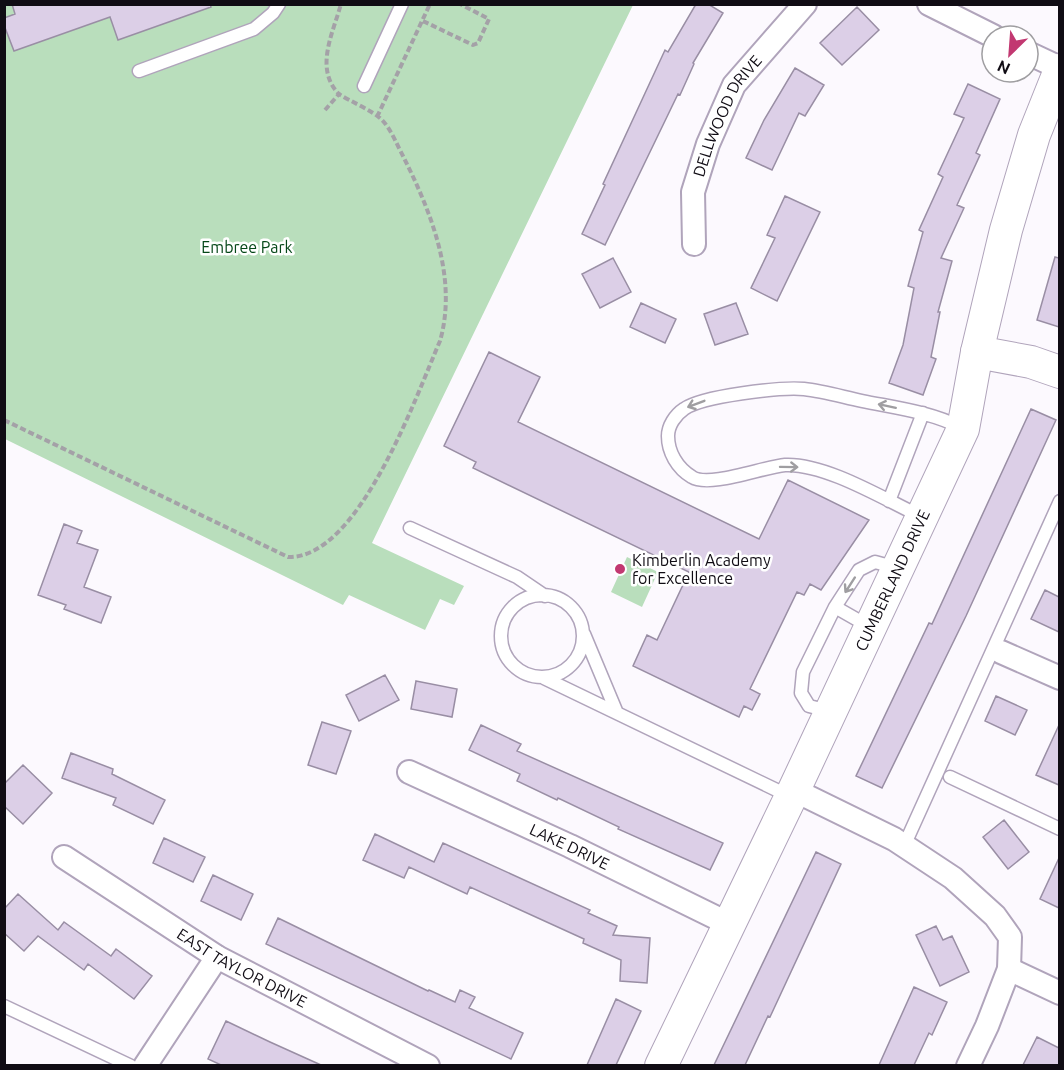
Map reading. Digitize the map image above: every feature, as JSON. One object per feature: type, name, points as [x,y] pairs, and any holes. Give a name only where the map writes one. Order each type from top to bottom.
[{"type":"street","name":"DELLWOOD DRIVE","points":[[694,244],[693,192],[708,144],[734,85],[805,4]]},
{"type":"street","points":[[929,4],[952,10],[980,28]]},
{"type":"street","points":[[1040,59],[1059,69]]},
{"type":"street","name":"CUMBERLAND DRIVE","points":[[661,1065],[963,429],[977,352],[1006,230],[1034,135],[1059,69]]},
{"type":"street","points":[[977,352],[1031,362],[1059,372]]},
{"type":"street","points":[[1001,652],[1059,678]]},
{"type":"street","name":"LAKE DRIVE","points":[[409,772],[570,846],[729,924]]},
{"type":"street","points":[[792,793],[894,839],[953,878],[995,916],[1010,937],[1009,969],[987,1026],[968,1065]]},
{"type":"street","name":"EAST TAYLOR DRIVE","points":[[64,857],[217,957],[428,1065]]},
{"type":"street","points":[[145,1065],[217,957]]},
{"type":"street","points":[[1009,969],[1059,993]]},
{"type":"lane","points":[[139,71],[254,29],[273,13],[279,4]]},
{"type":"lane","points":[[364,86],[402,4]]},
{"type":"lane","points":[[921,516],[831,475],[807,468],[785,465],[708,481],[693,478],[677,464],[668,445],[668,431],[673,420],[684,409],[701,401],[783,388],[807,390],[923,413],[963,429]]},
{"type":"lane","points":[[889,501],[923,413]]},
{"type":"lane","points":[[904,846],[1059,501]]},
{"type":"lane","points":[[410,528],[517,577],[545,596]]},
{"type":"lane","points":[[831,711],[809,706],[801,693],[803,672],[835,607],[859,570],[875,562],[898,568]]},
{"type":"lane","points":[[617,713],[578,617],[570,606],[558,599],[545,596],[531,597],[519,602],[506,617],[500,636],[509,662],[519,670],[531,676],[544,678],[617,713],[792,793]]},
{"type":"lane","points":[[835,607],[870,627]]},
{"type":"lane","points":[[544,678],[558,675],[578,657],[582,644],[582,630]]},
{"type":"lane","points":[[950,777],[1059,829]]},
{"type":"lane","points":[[4,1006],[131,1065]]},
{"type":"path","points":[[4,420],[288,556],[296,557],[308,553],[324,544],[344,526],[363,503],[378,479],[440,341],[445,324],[446,304],[438,243],[418,186],[394,139],[382,120],[339,94],[331,84],[326,72],[326,59],[341,4]]},
{"type":"path","points":[[377,117],[430,4]]},
{"type":"path","points":[[423,21],[473,45],[478,43],[489,19],[460,4]]},
{"type":"path","points":[[325,110],[339,94]]},
{"type":"green space","name":"Embree Park","points":[[4,5],[633,5],[372,543],[464,586],[454,605],[440,599],[425,630],[349,595],[343,605],[5,439]]},
{"type":"green space","points":[[627,557],[658,572],[642,607],[611,592]]},
{"type":"building","points":[[12,4],[210,4],[211,7],[118,40],[110,17],[14,51],[4,25],[4,18],[15,14]]},
{"type":"building","points":[[696,4],[708,4],[723,13],[693,63],[680,95],[678,94],[605,245],[582,234],[665,50],[668,52]]},
{"type":"building","points":[[857,7],[879,30],[842,65],[820,43]]},
{"type":"building","points":[[795,68],[824,85],[805,116],[799,113],[772,170],[746,158],[764,120]]},
{"type":"building","points":[[968,84],[1000,99],[976,153],[980,155],[957,205],[964,208],[941,258],[952,261],[938,312],[940,312],[931,357],[936,359],[923,395],[889,383],[903,345],[914,288],[908,286],[923,232],[919,230],[943,177],[938,174],[964,118],[954,114]]},
{"type":"building","points":[[785,196],[820,212],[777,301],[751,288],[775,238],[767,235]]},
{"type":"building","points":[[1055,257],[1059,258],[1059,327],[1037,320]]},
{"type":"building","points":[[613,258],[631,292],[600,308],[582,274]]},
{"type":"building","points":[[641,303],[676,319],[665,343],[630,327]]},
{"type":"building","points":[[736,303],[748,334],[715,345],[704,314]]},
{"type":"building","points":[[489,352],[540,377],[518,422],[759,539],[788,480],[869,520],[821,590],[810,584],[804,595],[797,592],[750,689],[760,694],[752,710],[744,706],[739,717],[633,666],[647,635],[657,640],[689,572],[473,468],[476,462],[444,446]]},
{"type":"building","points":[[1031,409],[1056,420],[966,616],[882,788],[856,776],[929,623],[932,624]]},
{"type":"building","points":[[64,524],[82,531],[77,543],[98,550],[84,587],[111,597],[101,623],[64,609],[66,605],[38,595]]},
{"type":"building","points":[[1045,590],[1059,597],[1059,632],[1031,619]]},
{"type":"building","points":[[385,675],[399,700],[359,721],[346,695]]},
{"type":"building","points":[[416,681],[457,689],[452,717],[411,709]]},
{"type":"building","points":[[996,696],[1027,710],[1015,735],[985,721]]},
{"type":"building","points":[[322,722],[351,731],[336,774],[308,765]]},
{"type":"building","points":[[481,725],[521,744],[517,751],[723,843],[710,870],[517,781],[520,774],[469,750]]},
{"type":"building","points":[[1059,725],[1059,785],[1036,775]]},
{"type":"building","points":[[71,753],[113,769],[112,774],[165,800],[153,824],[113,805],[116,798],[62,778]]},
{"type":"building","points":[[23,765],[52,793],[23,824],[4,806],[4,784]]},
{"type":"building","points":[[1004,820],[1029,852],[1008,869],[983,837]]},
{"type":"building","points":[[375,834],[434,862],[443,843],[590,910],[588,913],[617,926],[613,935],[650,938],[647,983],[620,981],[621,960],[583,943],[584,939],[470,887],[467,894],[409,867],[404,878],[363,860]]},
{"type":"building","points":[[164,838],[205,857],[193,882],[153,863]]},
{"type":"building","points":[[816,852],[841,864],[770,1017],[768,1016],[745,1065],[714,1065]]},
{"type":"building","points":[[1059,858],[1059,908],[1040,899]]},
{"type":"building","points":[[213,875],[253,894],[241,920],[201,901]]},
{"type":"building","points":[[18,894],[58,930],[64,922],[111,956],[116,949],[152,976],[134,999],[88,964],[84,970],[38,936],[24,951],[4,933],[4,909]]},
{"type":"building","points":[[278,918],[455,1002],[460,990],[475,997],[469,1008],[523,1033],[511,1059],[266,944]]},
{"type":"building","points":[[936,926],[943,940],[952,936],[969,972],[940,986],[916,935]]},
{"type":"building","points":[[914,987],[947,1002],[932,1035],[929,1033],[914,1065],[879,1065]]},
{"type":"building","points":[[616,999],[641,1011],[616,1065],[587,1065]]},
{"type":"building","points":[[226,1021],[321,1065],[221,1065],[208,1059]]},
{"type":"building","points":[[1037,1037],[1059,1048],[1059,1065],[1023,1065]]},
{"type":"place","name":"Kimberlin Academy for Excellence","points":[[620,569]]}]
